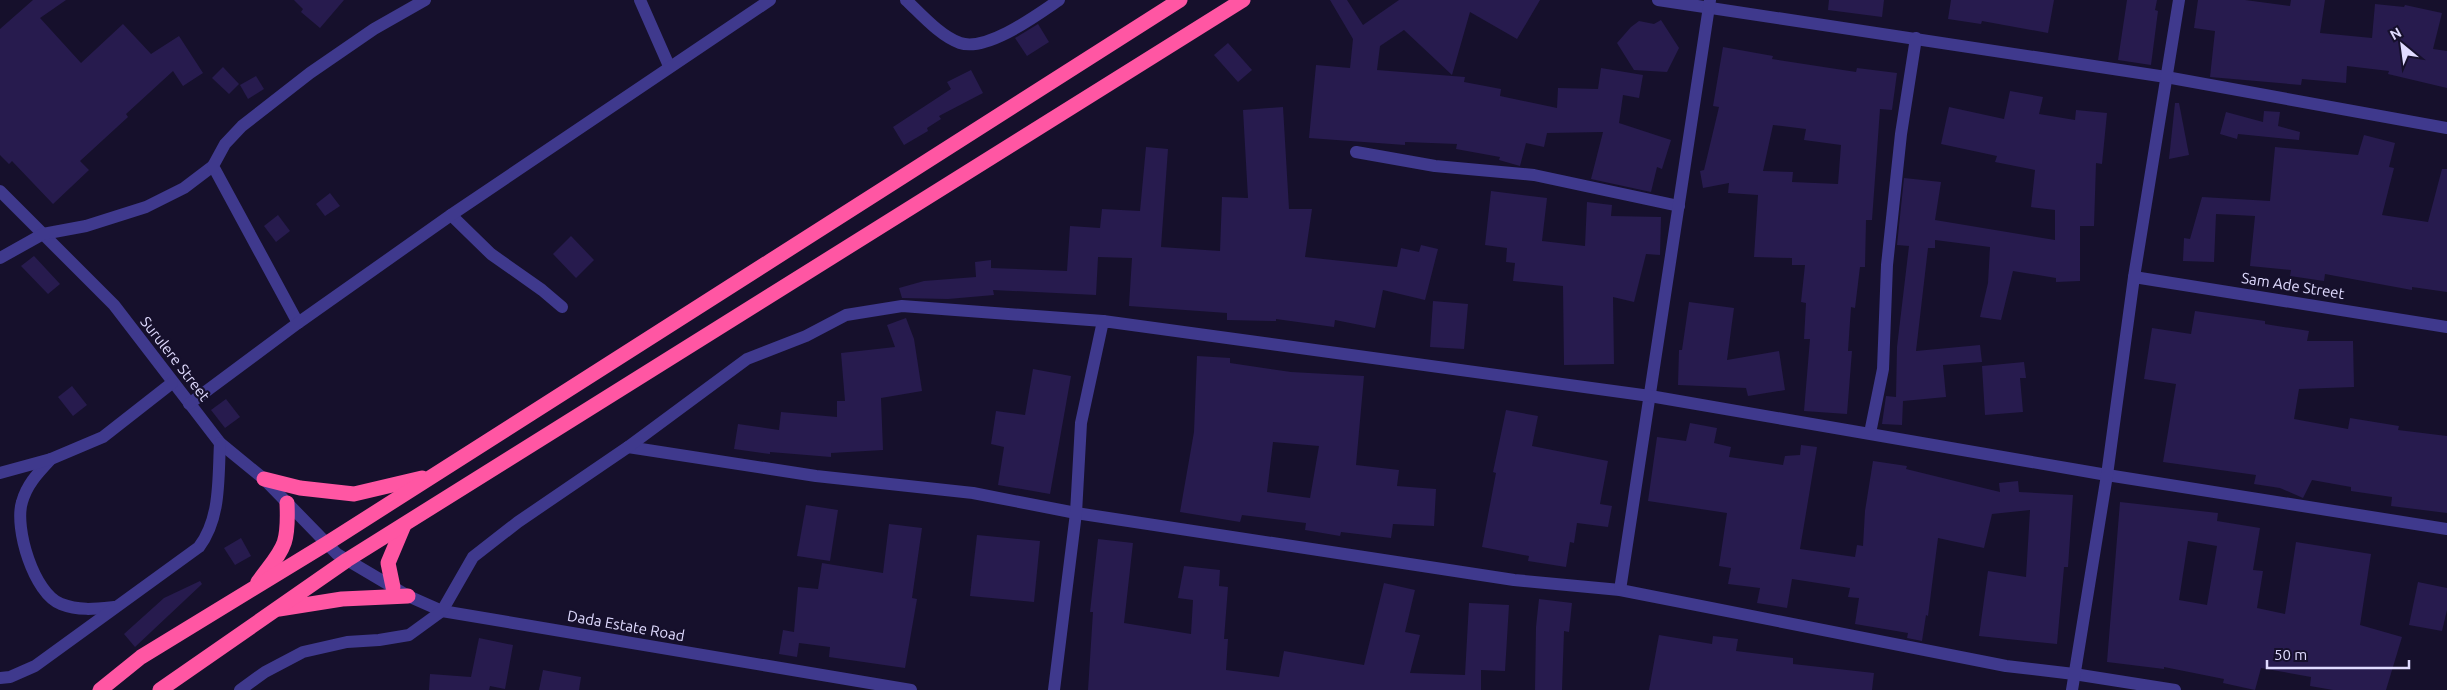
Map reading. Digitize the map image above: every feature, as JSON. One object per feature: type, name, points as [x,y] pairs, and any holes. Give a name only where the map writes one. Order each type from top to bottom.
[{"type":"highway","points":[[100,690],[141,657],[326,544],[1180,0]]},
{"type":"highway","points":[[160,690],[347,560],[1243,0]]},
{"type":"highway","points":[[264,479],[300,488],[354,494],[433,476]]},
{"type":"highway","points":[[252,590],[285,546],[289,530],[287,503]]},
{"type":"highway","points":[[393,587],[388,563],[404,525]]},
{"type":"highway","points":[[276,610],[342,599],[408,596]]},
{"type":"street","points":[[0,258],[43,234],[86,226],[146,207],[184,188],[212,166],[225,144],[249,120],[310,73],[374,29],[425,0]]},
{"type":"street","points":[[640,0],[669,66]]},
{"type":"street","points":[[190,404],[298,323],[451,215],[669,66],[770,0]]},
{"type":"street","points":[[906,0],[948,37],[960,43],[972,45],[1025,24],[1059,0]]},
{"type":"street","points":[[1658,0],[1709,3],[2166,77],[2447,128]]},
{"type":"street","points":[[2072,690],[2107,476],[2134,276],[2179,0]]},
{"type":"street","points":[[1620,590],[1709,3]]},
{"type":"street","points":[[1870,433],[1883,369],[1887,265],[1901,134],[1916,38]]},
{"type":"street","points":[[1356,152],[1435,166],[1534,175],[1679,206]]},
{"type":"street","points":[[212,166],[298,323]]},
{"type":"street","name":"Surulere Street","points":[[0,191],[114,305],[172,384],[220,443],[264,479],[326,544],[347,560]]},
{"type":"street","points":[[451,215],[491,254],[562,307]]},
{"type":"street","name":"Sam Ade Street","points":[[2134,276],[2447,327]]},
{"type":"street","points":[[240,690],[265,672],[303,652],[347,642],[379,640],[409,635],[442,612],[473,557],[518,522],[628,446],[747,359],[806,336],[846,316],[902,306],[1104,321],[1650,396],[2107,476],[2447,529]]},
{"type":"street","points":[[1054,690],[1076,513],[1081,423],[1104,321]]},
{"type":"street","points":[[0,473],[51,459],[103,437],[172,384]]},
{"type":"street","points":[[0,678],[10,677],[35,666],[199,547],[206,538],[217,504],[220,443]]},
{"type":"street","points":[[628,446],[816,476],[973,493],[1076,513],[1514,580],[1620,590],[2006,666],[2074,674],[2175,690]]},
{"type":"street","points":[[51,459],[29,482],[21,505],[20,529],[30,564],[40,585],[59,604],[84,610],[115,607]]},
{"type":"street","name":"Dada Estate Road","points":[[347,560],[408,596],[442,612],[911,690]]},
{"type":"building","points":[[33,0],[66,0],[40,18],[81,63],[123,24],[151,54],[179,36],[203,73],[183,86],[173,71],[126,114],[128,117],[80,161],[89,170],[53,204],[12,161],[9,164],[0,155],[0,29]]},
{"type":"building","points":[[294,0],[344,0],[320,28],[301,12],[303,9]]},
{"type":"building","points":[[1330,0],[1347,0],[1363,25],[1399,0],[1540,0],[1517,39],[1470,12],[1452,75],[1404,30],[1380,46],[1377,70],[1465,77],[1464,82],[1501,89],[1500,96],[1557,108],[1558,88],[1598,89],[1601,68],[1643,75],[1639,98],[1623,95],[1619,123],[1671,140],[1662,169],[1657,167],[1651,192],[1591,179],[1603,132],[1547,133],[1544,147],[1526,143],[1520,166],[1499,160],[1500,157],[1456,149],[1457,144],[1405,142],[1405,145],[1309,138],[1316,65],[1350,68],[1353,39]]},
{"type":"building","points":[[1829,0],[1884,0],[1882,17],[1828,10]]},
{"type":"building","points":[[1951,0],[2054,0],[2048,33],[1982,21],[1981,24],[1948,19]]},
{"type":"building","points":[[2127,0],[2157,0],[2155,10],[2158,11],[2151,65],[2118,60]]},
{"type":"building","points":[[2198,0],[2245,0],[2290,6],[2291,0],[2325,0],[2320,33],[2372,38],[2375,4],[2404,7],[2405,5],[2442,13],[2433,49],[2447,51],[2447,88],[2388,74],[2389,71],[2347,66],[2346,83],[2302,79],[2301,85],[2210,77],[2215,31],[2194,28]]},
{"type":"building","points":[[1661,20],[1679,48],[1667,72],[1634,70],[1617,43],[1639,21],[1654,24]]},
{"type":"building","points":[[1038,24],[1049,42],[1027,56],[1015,38]]},
{"type":"building","points":[[1228,43],[1252,70],[1238,82],[1214,55]]},
{"type":"building","points":[[1723,47],[1773,56],[1772,59],[1856,72],[1857,68],[1897,73],[1892,110],[1880,109],[1872,220],[1866,220],[1865,267],[1860,267],[1855,308],[1851,307],[1848,351],[1852,351],[1847,414],[1804,411],[1810,339],[1804,339],[1806,303],[1801,302],[1805,265],[1792,265],[1792,258],[1754,257],[1758,195],[1728,193],[1729,183],[1703,188],[1700,171],[1704,170],[1719,107],[1713,106]],"holes":[[[1773,125],[1806,129],[1804,140],[1841,145],[1838,184],[1792,182],[1793,172],[1763,171]]]},
{"type":"building","points":[[223,67],[239,84],[229,94],[212,78]]},
{"type":"building","points":[[971,70],[983,93],[939,116],[941,119],[927,128],[928,131],[904,145],[893,127],[951,89],[947,82]]},
{"type":"building","points":[[256,76],[264,89],[248,99],[240,85]]},
{"type":"building","points":[[2010,91],[2043,97],[2039,114],[2075,120],[2076,110],[2107,113],[2102,164],[2096,163],[2094,226],[2080,226],[2080,281],[2056,282],[2056,278],[2013,271],[2001,320],[1980,317],[1988,283],[1990,247],[1935,240],[1935,248],[1928,248],[1916,351],[1980,345],[1982,362],[1943,365],[1946,397],[1903,401],[1902,425],[1882,424],[1886,396],[1896,397],[1897,347],[1909,246],[1897,245],[1904,178],[1941,182],[1935,220],[2055,240],[2055,210],[2031,207],[2035,170],[1995,162],[1997,156],[1941,144],[1949,107],[2004,119]]},
{"type":"building","points":[[2175,103],[2179,103],[2189,155],[2169,159]]},
{"type":"building","points":[[1283,107],[1289,209],[1312,209],[1305,257],[1397,267],[1401,248],[1419,252],[1421,245],[1438,249],[1425,300],[1383,290],[1375,328],[1335,320],[1334,327],[1276,319],[1276,321],[1227,320],[1227,313],[1129,306],[1132,258],[1098,257],[1096,295],[993,290],[994,295],[948,299],[902,298],[899,288],[924,281],[976,277],[975,262],[991,260],[991,268],[1067,271],[1070,226],[1100,228],[1102,209],[1140,211],[1146,147],[1168,149],[1161,247],[1220,251],[1222,197],[1248,198],[1243,110]]},
{"type":"building","points":[[2264,111],[2280,112],[2278,126],[2300,132],[2299,140],[2238,134],[2237,139],[2220,134],[2226,112],[2263,122]]},
{"type":"building","points":[[2364,135],[2395,143],[2389,167],[2394,168],[2382,215],[2428,222],[2442,169],[2447,169],[2447,292],[2412,287],[2412,290],[2325,274],[2324,281],[2290,276],[2291,270],[2250,266],[2255,216],[2216,214],[2214,262],[2183,261],[2184,238],[2190,239],[2202,197],[2270,201],[2275,147],[2358,155]]},
{"type":"building","points":[[1491,191],[1547,198],[1542,241],[1585,246],[1587,202],[1612,205],[1611,216],[1661,217],[1660,255],[1646,254],[1634,302],[1613,297],[1614,364],[1564,365],[1563,286],[1513,281],[1515,263],[1506,262],[1507,248],[1485,245]]},
{"type":"building","points":[[330,193],[340,206],[325,216],[316,204]]},
{"type":"building","points":[[278,215],[290,231],[276,242],[264,226]]},
{"type":"building","points":[[571,236],[594,260],[576,278],[553,254]]},
{"type":"building","points":[[34,256],[60,284],[48,294],[21,266]]},
{"type":"building","points":[[1433,301],[1468,304],[1464,349],[1430,347]]},
{"type":"building","points":[[1689,302],[1734,308],[1727,360],[1779,351],[1785,390],[1748,396],[1746,388],[1678,385],[1679,350],[1682,350]]},
{"type":"building","points":[[2195,311],[2265,321],[2265,324],[2309,331],[2307,341],[2353,341],[2354,387],[2299,389],[2294,419],[2348,429],[2350,418],[2399,426],[2398,430],[2447,436],[2447,513],[2391,506],[2392,497],[2351,491],[2351,487],[2312,480],[2303,498],[2280,488],[2254,484],[2256,475],[2163,462],[2176,384],[2144,379],[2152,328],[2191,334]]},
{"type":"building","points":[[906,318],[914,339],[922,391],[881,398],[883,450],[831,453],[831,457],[770,452],[770,454],[734,449],[738,424],[779,430],[781,412],[837,417],[837,401],[845,401],[841,353],[895,347],[887,325]]},
{"type":"building","points":[[1197,356],[1230,358],[1230,363],[1291,372],[1364,376],[1356,465],[1399,470],[1397,486],[1436,489],[1434,526],[1393,524],[1391,538],[1341,532],[1340,536],[1305,530],[1306,523],[1242,515],[1240,522],[1180,512],[1194,432]],"holes":[[[1273,442],[1319,446],[1310,498],[1267,492]]]},
{"type":"building","points":[[2024,362],[2026,378],[2020,378],[2023,412],[1985,415],[1982,366]]},
{"type":"building","points":[[1033,369],[1071,376],[1050,494],[998,485],[1004,447],[991,444],[996,411],[1025,415]]},
{"type":"building","points":[[72,386],[87,405],[73,416],[58,397]]},
{"type":"building","points":[[226,399],[240,417],[225,428],[211,410]]},
{"type":"building","points":[[1506,410],[1538,416],[1532,446],[1608,461],[1600,504],[1612,506],[1608,527],[1577,523],[1574,543],[1570,542],[1566,567],[1528,561],[1529,556],[1482,547],[1496,473],[1493,472]]},
{"type":"building","points":[[1690,423],[1717,428],[1714,443],[1731,447],[1729,457],[1783,465],[1785,456],[1800,455],[1801,445],[1817,447],[1800,549],[1855,557],[1857,545],[1863,546],[1865,511],[1873,461],[1907,466],[1906,469],[2000,492],[1999,483],[2018,481],[2019,492],[2073,495],[2068,567],[2064,567],[2057,644],[1979,636],[1988,571],[2026,577],[2030,510],[1992,514],[1984,548],[1938,538],[1928,616],[1926,615],[1922,641],[1907,638],[1908,633],[1855,624],[1859,598],[1848,597],[1850,588],[1792,579],[1787,608],[1757,603],[1760,588],[1728,584],[1731,568],[1719,566],[1727,513],[1648,501],[1657,437],[1686,441]]},
{"type":"building","points":[[2120,502],[2218,513],[2217,521],[2260,528],[2253,570],[2263,571],[2257,608],[2285,614],[2296,542],[2371,554],[2360,625],[2402,637],[2386,690],[2333,690],[2310,686],[2311,677],[2261,668],[2255,690],[2223,683],[2224,679],[2164,667],[2164,669],[2107,662]],"holes":[[[2188,541],[2217,546],[2207,605],[2179,600]]]},
{"type":"building","points":[[806,505],[838,510],[830,561],[797,556]]},
{"type":"building","points":[[889,524],[922,528],[912,598],[917,599],[905,668],[829,657],[830,647],[799,643],[797,657],[779,654],[783,630],[794,632],[798,587],[818,589],[822,563],[883,573]]},
{"type":"building","points":[[977,535],[1040,541],[1034,602],[970,596]]},
{"type":"building","points":[[241,538],[251,556],[235,565],[224,548]]},
{"type":"building","points":[[1098,539],[1133,543],[1124,623],[1191,634],[1193,600],[1178,598],[1184,566],[1220,570],[1219,586],[1228,587],[1224,639],[1228,639],[1226,670],[1279,677],[1284,651],[1364,665],[1384,583],[1415,590],[1405,632],[1420,635],[1410,673],[1465,675],[1469,603],[1509,605],[1505,671],[1481,670],[1481,690],[1088,690],[1093,612],[1090,612]]},
{"type":"building","points":[[200,581],[202,584],[135,647],[124,634],[164,598]]},
{"type":"building","points":[[2418,582],[2447,588],[2447,610],[2442,631],[2409,625]]},
{"type":"building","points":[[1539,599],[1572,603],[1569,632],[1564,631],[1562,690],[1535,690],[1536,627]]},
{"type":"building","points":[[1659,635],[1712,644],[1713,636],[1738,639],[1736,651],[1793,658],[1793,664],[1874,673],[1872,690],[1649,690]]},
{"type":"building","points":[[479,638],[513,645],[505,689],[490,686],[489,690],[429,690],[430,674],[471,677]]},
{"type":"building","points":[[543,670],[581,677],[579,690],[539,690]]}]
